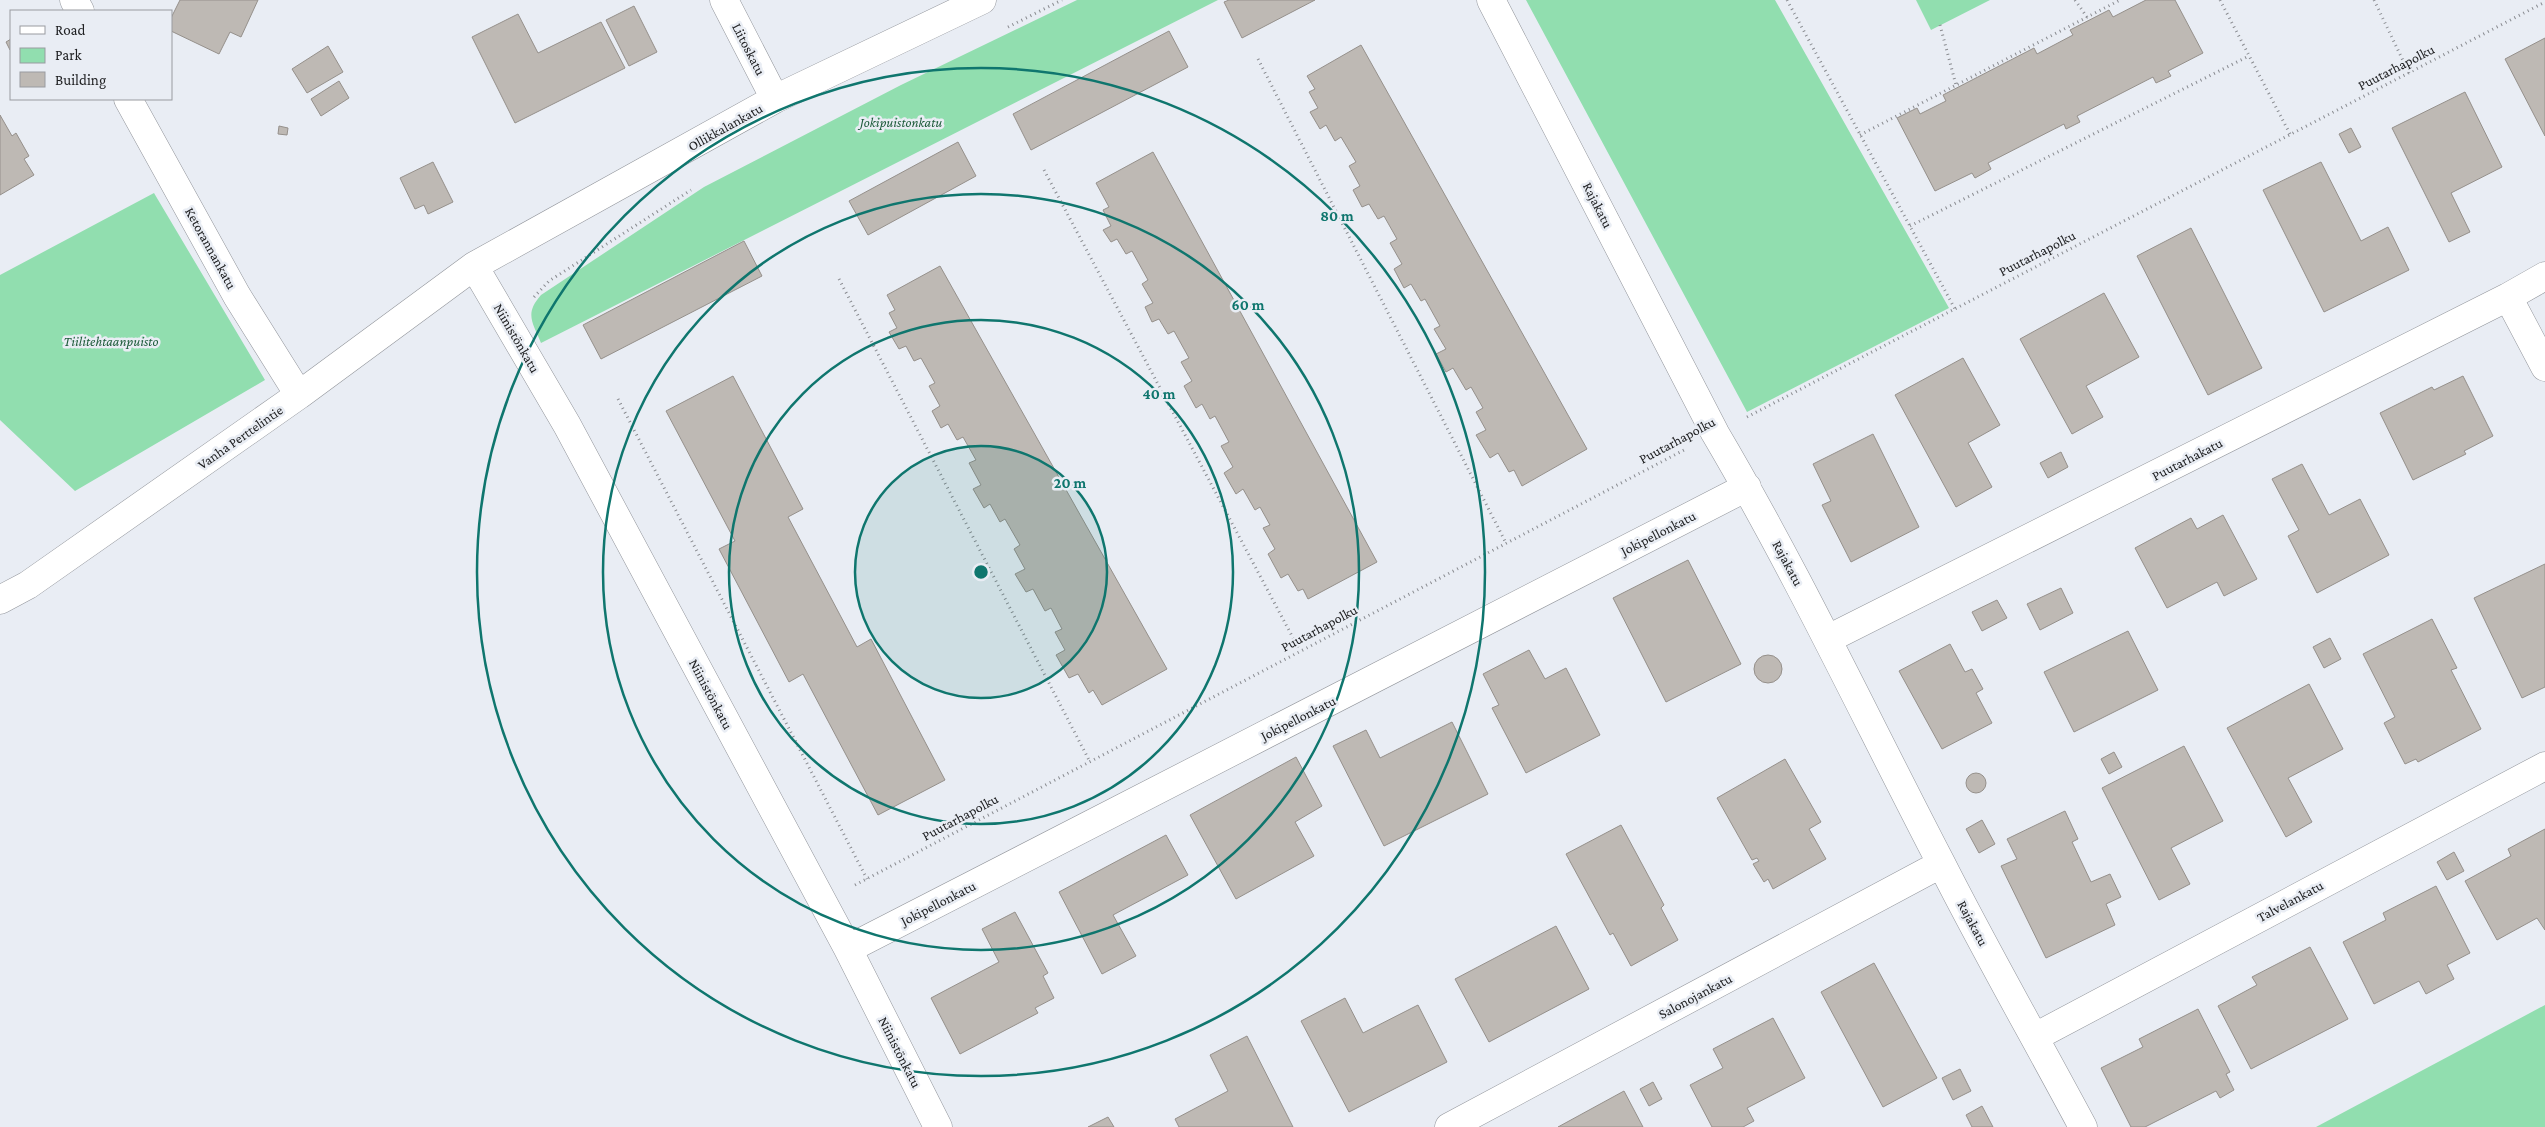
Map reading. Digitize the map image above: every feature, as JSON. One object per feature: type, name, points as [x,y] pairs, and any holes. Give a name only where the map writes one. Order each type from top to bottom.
[{"type":"street","name":"Liitoskatu","points":[[724,0],[775,99]]},
{"type":"street","name":"Ollikkalankatu","points":[[474,266],[775,99],[982,0]]},
{"type":"street","name":"Rajakatu","points":[[1491,0],[1716,433],[1828,639],[1941,864],[2082,1127]]},
{"type":"street","name":"Ketorannankatu","points":[[129,100],[238,296],[299,395]]},
{"type":"street","name":"Vanha Perttelintie","points":[[0,600],[28,585],[299,395],[474,266]]},
{"type":"street","name":"Niinistönkatu","points":[[474,266],[509,322],[567,425],[848,949],[938,1127]]},
{"type":"street","name":"Puutarhakatu","points":[[1828,639],[2508,297],[2545,276]]},
{"type":"street","points":[[2508,297],[2545,367]]},
{"type":"street","name":"Jokipellonkatu","points":[[848,949],[1747,487]]},
{"type":"street","name":"Talvelankatu","points":[[2035,1037],[2545,766]]},
{"type":"street","name":"Salonojankatu","points":[[1449,1127],[1941,864]]},
{"type":"path","points":[[1000,31],[1062,0]]},
{"type":"path","points":[[1786,0],[1955,309]]},
{"type":"path","points":[[2076,0],[2087,17]]},
{"type":"path","points":[[1860,135],[2120,0]]},
{"type":"path","points":[[2220,0],[2290,134]]},
{"type":"path","points":[[2374,0],[2409,73]]},
{"type":"path","name":"Puutarhapolku","points":[[822,901],[2545,2]]},
{"type":"path","points":[[1940,25],[1956,85]]},
{"type":"path","points":[[1910,226],[2249,56]]},
{"type":"path","points":[[1258,60],[1506,543]]},
{"type":"path","points":[[1044,170],[1300,651]]},
{"type":"path","points":[[509,322],[549,281],[695,188]]},
{"type":"path","points":[[838,279],[1090,762]]},
{"type":"path","points":[[618,400],[867,878]]},
{"type":"green space","name":"Jokipuistonkatu","points":[[1077,0],[1218,0],[541,343],[533,324],[531,313],[541,295],[704,187],[901,85]]},
{"type":"green space","points":[[1526,0],[1775,0],[1949,308],[1747,412]]},
{"type":"green space","points":[[1916,0],[1990,0],[1931,30]]},
{"type":"green space","name":"Tiilitehtaanpuisto","points":[[154,193],[265,380],[75,491],[0,420],[0,275]]},
{"type":"green space","points":[[2545,1005],[2545,1127],[2316,1127]]},
{"type":"building","points":[[180,0],[258,0],[241,37],[230,32],[219,54],[172,31],[172,16]]},
{"type":"building","points":[[1229,0],[1315,0],[1242,38],[1224,2]]},
{"type":"building","points":[[2146,0],[2175,0],[2203,53],[2168,71],[2171,76],[2156,83],[2153,77],[2077,116],[2080,122],[2066,129],[2064,124],[1988,163],[1991,169],[1975,178],[1972,173],[1935,191],[1897,118],[1917,108],[1920,114],[1946,101],[1943,95],[2034,48],[2037,54],[2073,35],[2070,30],[2109,10],[2113,17]]},
{"type":"building","points":[[634,6],[657,52],[629,66],[606,20]]},
{"type":"building","points":[[518,14],[538,53],[601,22],[625,68],[515,123],[472,37]]},
{"type":"building","points":[[1169,31],[1188,67],[1031,150],[1013,114]]},
{"type":"building","points":[[2545,38],[2545,136],[2505,59]]},
{"type":"building","points":[[10,40],[10,50],[6,42]]},
{"type":"building","points":[[1361,45],[1587,449],[1522,486],[1514,470],[1509,472],[1498,453],[1490,458],[1476,435],[1486,430],[1476,412],[1483,408],[1471,387],[1466,390],[1453,368],[1446,372],[1436,354],[1446,349],[1434,329],[1440,326],[1425,299],[1421,301],[1411,284],[1404,288],[1394,269],[1402,264],[1390,243],[1397,239],[1384,216],[1378,219],[1369,204],[1362,207],[1353,190],[1360,186],[1349,166],[1356,162],[1341,137],[1335,141],[1326,125],[1320,129],[1310,112],[1318,108],[1309,92],[1315,89],[1307,76]]},
{"type":"building","points":[[328,46],[343,72],[307,93],[292,69]]},
{"type":"building","points":[[339,81],[349,98],[321,116],[311,99]]},
{"type":"building","points":[[2465,92],[2502,167],[2451,193],[2470,232],[2449,242],[2392,128]]},
{"type":"building","points":[[0,115],[12,136],[16,133],[29,156],[24,159],[34,175],[0,195]]},
{"type":"building","points":[[279,126],[288,128],[287,135],[278,134]]},
{"type":"building","points":[[2351,128],[2361,147],[2349,153],[2339,134]]},
{"type":"building","points":[[958,142],[976,176],[868,235],[849,201]]},
{"type":"building","points":[[1153,152],[1377,562],[1308,599],[1303,589],[1298,591],[1288,574],[1281,578],[1268,554],[1275,549],[1263,528],[1270,525],[1260,507],[1255,510],[1243,489],[1236,494],[1224,473],[1233,467],[1221,446],[1229,442],[1215,416],[1210,419],[1202,404],[1196,408],[1184,386],[1192,381],[1181,362],[1189,358],[1174,331],[1168,334],[1159,319],[1152,322],[1145,307],[1153,303],[1142,284],[1148,280],[1132,251],[1126,254],[1117,239],[1111,242],[1103,230],[1111,226],[1103,210],[1109,207],[1096,183]]},
{"type":"building","points":[[433,162],[453,202],[428,214],[424,205],[415,209],[400,178]]},
{"type":"building","points":[[2321,162],[2361,241],[2388,227],[2409,270],[2324,312],[2263,190]]},
{"type":"building","points":[[2191,228],[2262,368],[2208,395],[2137,256]]},
{"type":"building","points":[[744,241],[762,276],[601,359],[583,325]]},
{"type":"building","points":[[940,266],[1167,669],[1102,705],[1093,690],[1089,693],[1078,674],[1069,678],[1056,655],[1065,650],[1055,632],[1062,629],[1051,608],[1045,611],[1033,589],[1026,592],[1015,574],[1025,569],[1014,549],[1020,545],[1005,519],[1000,522],[990,504],[984,508],[973,489],[981,485],[969,463],[976,460],[963,437],[957,440],[948,424],[941,428],[932,411],[940,406],[929,386],[935,383],[921,358],[914,361],[906,346],[899,349],[889,332],[897,328],[889,313],[895,310],[887,295]]},
{"type":"building","points":[[2104,293],[2139,357],[2086,386],[2103,417],[2072,434],[2020,339]]},
{"type":"building","points":[[1963,358],[2000,425],[1968,443],[1992,487],[1956,507],[1895,395]]},
{"type":"building","points":[[733,376],[803,509],[788,517],[857,647],[871,639],[945,780],[878,815],[803,674],[789,682],[719,549],[735,541],[666,411]]},
{"type":"building","points":[[2463,376],[2493,436],[2464,451],[2466,454],[2413,480],[2380,413],[2432,387],[2434,390]]},
{"type":"building","points":[[1873,434],[1919,527],[1851,562],[1822,505],[1831,501],[1813,464]]},
{"type":"building","points":[[2061,452],[2068,467],[2048,478],[2040,463]]},
{"type":"building","points":[[2302,464],[2329,515],[2360,499],[2389,555],[2317,593],[2288,536],[2299,530],[2272,479]]},
{"type":"building","points":[[2223,515],[2257,579],[2224,596],[2217,582],[2167,608],[2135,548],[2191,518],[2197,529]]},
{"type":"building","points":[[1688,560],[1741,664],[1666,702],[1613,598]]},
{"type":"building","points":[[2545,564],[2545,687],[2522,698],[2474,598]]},
{"type":"building","points":[[2061,588],[2073,613],[2040,630],[2027,604]]},
{"type":"building","points":[[1997,600],[2007,618],[1982,631],[1972,612]]},
{"type":"building","points":[[2432,619],[2457,668],[2451,670],[2481,729],[2418,762],[2416,759],[2405,764],[2384,723],[2395,717],[2363,654]]},
{"type":"building","points":[[2128,631],[2158,690],[2074,732],[2044,672]]},
{"type":"building","points":[[2330,638],[2341,659],[2324,668],[2313,647]]},
{"type":"building","points":[[1950,644],[1965,672],[1972,669],[1983,689],[1976,693],[1992,723],[1942,749],[1899,671]]},
{"type":"building","points":[[1529,650],[1545,679],[1566,668],[1600,735],[1526,773],[1492,708],[1499,705],[1483,674]]},
{"type":"building","points":[[1768,655],[1778,659],[1782,669],[1778,679],[1768,683],[1758,679],[1754,669],[1758,659]]},
{"type":"building","points":[[2309,684],[2343,749],[2288,778],[2312,822],[2286,837],[2227,728]]},
{"type":"building","points":[[1452,722],[1488,794],[1384,846],[1333,746],[1366,730],[1380,758]]},
{"type":"building","points":[[2184,746],[2223,821],[2171,848],[2190,884],[2159,900],[2102,788]]},
{"type":"building","points":[[2114,752],[2122,767],[2109,774],[2101,759]]},
{"type":"building","points":[[1296,757],[1322,806],[1295,822],[1314,856],[1236,899],[1190,815]]},
{"type":"building","points":[[1785,759],[1821,822],[1809,829],[1826,859],[1773,889],[1768,879],[1764,882],[1753,864],[1759,861],[1757,858],[1752,860],[1717,798]]},
{"type":"building","points":[[1976,773],[1983,776],[1986,783],[1983,790],[1976,793],[1969,790],[1966,783],[1969,776]]},
{"type":"building","points":[[2065,811],[2078,839],[2072,842],[2091,882],[2110,874],[2121,897],[2106,904],[2115,925],[2046,958],[2001,866],[2017,859],[2007,839]]},
{"type":"building","points":[[1982,820],[1995,844],[1979,853],[1966,829]]},
{"type":"building","points":[[1621,825],[1664,905],[1661,908],[1678,940],[1631,966],[1613,933],[1610,935],[1566,854]]},
{"type":"building","points":[[2545,829],[2545,930],[2537,918],[2497,940],[2465,881],[2511,856],[2508,849]]},
{"type":"building","points":[[1166,835],[1188,875],[1113,915],[1136,956],[1102,974],[1059,892]]},
{"type":"building","points":[[2454,852],[2464,871],[2447,880],[2437,862]]},
{"type":"building","points":[[2436,886],[2470,953],[2447,965],[2454,979],[2426,994],[2419,981],[2374,1004],[2343,942],[2386,920],[2383,913]]},
{"type":"building","points":[[1015,912],[1048,973],[1043,976],[1054,998],[1035,1008],[1038,1013],[960,1054],[931,998],[999,962],[982,929]]},
{"type":"building","points":[[1556,926],[1589,989],[1489,1042],[1455,979]]},
{"type":"building","points":[[2310,947],[2348,1019],[2251,1069],[2218,1006],[2257,985],[2252,977]]},
{"type":"building","points":[[1874,963],[1937,1078],[1883,1107],[1821,992]]},
{"type":"building","points":[[1345,998],[1363,1033],[1418,1005],[1447,1062],[1349,1112],[1301,1021]]},
{"type":"building","points":[[2198,1009],[2230,1072],[2226,1074],[2234,1090],[2220,1098],[2216,1091],[2145,1127],[2131,1127],[2101,1068],[2143,1047],[2139,1039]]},
{"type":"building","points":[[1773,1018],[1805,1078],[1747,1108],[1754,1121],[1743,1127],[1712,1127],[1690,1085],[1723,1068],[1713,1049]]},
{"type":"building","points":[[1247,1036],[1293,1127],[1179,1127],[1175,1119],[1228,1091],[1210,1055]]},
{"type":"building","points":[[1960,1069],[1971,1091],[1953,1100],[1942,1078]]},
{"type":"building","points":[[1653,1082],[1662,1099],[1649,1106],[1640,1089]]},
{"type":"building","points":[[1624,1091],[1643,1127],[1558,1127]]},
{"type":"building","points":[[1982,1106],[1993,1127],[1972,1127],[1966,1115]]},
{"type":"building","points":[[1108,1117],[1114,1127],[1088,1127]]}]
